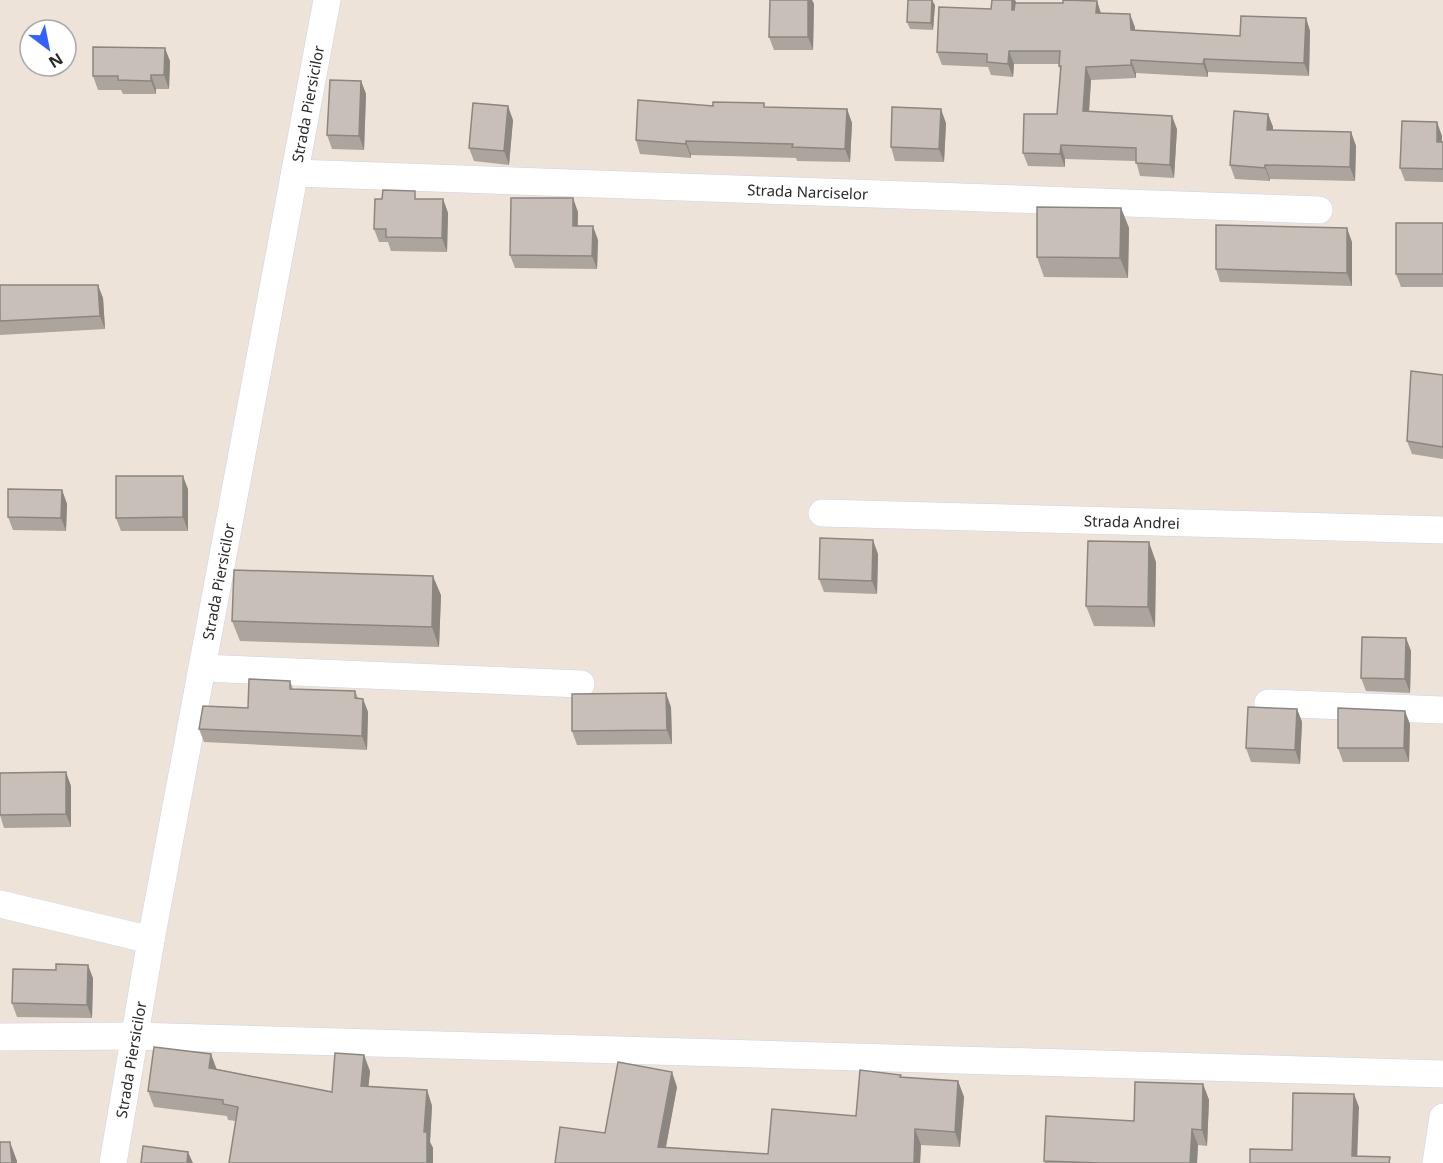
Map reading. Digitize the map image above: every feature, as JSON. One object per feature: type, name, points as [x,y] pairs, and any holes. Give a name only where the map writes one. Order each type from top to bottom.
[{"type":"street","name":"Strada Piersicilor","points":[[113,1163],[151,940],[327,0]]},
{"type":"street","name":"Strada Narciselor","points":[[295,173],[1319,210]]},
{"type":"street","name":"Strada Andrei","points":[[822,513],[1443,530]]},
{"type":"street","points":[[202,668],[581,684]]},
{"type":"street","points":[[1268,703],[1443,710]]},
{"type":"street","points":[[0,904],[151,940]]},
{"type":"street","points":[[0,1038],[134,1036],[1443,1074]]},
{"type":"street","points":[[1436,1163],[1443,1117]]},
{"type":"building","points":[[770,0],[808,0],[808,37],[769,37]]},
{"type":"building","points":[[908,0],[932,0],[931,23],[907,22]]},
{"type":"building","points":[[992,0],[1012,0],[1012,10],[1014,10],[1015,3],[1063,3],[1063,0],[1097,1],[1096,13],[1130,14],[1131,30],[1240,36],[1241,16],[1306,18],[1304,63],[1204,59],[1203,64],[1131,60],[1131,65],[1086,67],[1083,111],[1172,116],[1170,165],[1136,163],[1136,148],[1061,145],[1060,154],[1023,153],[1024,114],[1057,114],[1060,51],[1009,51],[1008,64],[987,62],[987,54],[937,52],[939,7],[991,9]]},
{"type":"building","points":[[93,47],[165,48],[164,75],[151,75],[151,81],[118,80],[118,76],[93,76]]},
{"type":"building","points":[[330,80],[361,81],[359,136],[327,135]]},
{"type":"building","points":[[638,100],[713,106],[713,102],[764,103],[764,107],[847,109],[845,149],[792,147],[793,144],[686,141],[686,144],[636,140]]},
{"type":"building","points":[[473,103],[508,106],[504,151],[469,148]]},
{"type":"building","points":[[892,107],[941,109],[939,149],[891,147]]},
{"type":"building","points":[[1234,111],[1268,114],[1267,130],[1351,132],[1350,167],[1265,165],[1265,168],[1230,165]]},
{"type":"building","points":[[1402,121],[1437,122],[1437,142],[1443,142],[1443,169],[1400,168]]},
{"type":"building","points":[[383,190],[415,191],[415,199],[443,199],[442,238],[386,237],[386,229],[374,229],[375,199],[382,199]]},
{"type":"building","points":[[511,198],[573,198],[573,226],[593,226],[592,256],[510,255]]},
{"type":"building","points":[[1037,207],[1121,208],[1120,258],[1037,257]]},
{"type":"building","points":[[1396,223],[1443,223],[1443,274],[1396,274]]},
{"type":"building","points":[[1216,225],[1347,228],[1347,273],[1216,269]]},
{"type":"building","points":[[0,285],[98,285],[100,316],[0,321]]},
{"type":"building","points":[[1411,371],[1443,375],[1443,447],[1407,441]]},
{"type":"building","points":[[116,476],[183,476],[183,517],[116,518]]},
{"type":"building","points":[[8,489],[62,490],[61,518],[8,517]]},
{"type":"building","points":[[820,538],[873,540],[872,581],[819,579]]},
{"type":"building","points":[[1088,541],[1149,542],[1148,607],[1086,606]]},
{"type":"building","points":[[234,570],[433,576],[432,627],[232,621]]},
{"type":"building","points":[[1362,637],[1406,638],[1405,679],[1361,678]]},
{"type":"building","points":[[249,679],[290,681],[290,689],[355,691],[355,698],[363,699],[362,736],[199,729],[203,706],[248,708]]},
{"type":"building","points":[[666,693],[667,730],[572,731],[572,694]]},
{"type":"building","points":[[1248,707],[1297,709],[1295,750],[1246,748]]},
{"type":"building","points":[[1338,708],[1405,711],[1404,748],[1338,748]]},
{"type":"building","points":[[66,772],[66,814],[0,815],[0,773]]},
{"type":"building","points":[[56,964],[88,965],[87,1005],[12,1003],[13,969],[56,970]]},
{"type":"building","points":[[154,1047],[211,1054],[209,1068],[332,1092],[335,1053],[364,1055],[361,1086],[427,1090],[424,1132],[427,1132],[427,1163],[229,1163],[238,1107],[223,1104],[223,1100],[148,1091]]},
{"type":"building","points":[[618,1062],[672,1072],[658,1147],[768,1154],[772,1109],[856,1116],[860,1070],[901,1075],[900,1077],[958,1081],[955,1132],[915,1129],[914,1163],[555,1163],[560,1127],[605,1133]]},
{"type":"building","points":[[1135,1082],[1203,1084],[1202,1130],[1192,1129],[1190,1163],[1044,1161],[1046,1116],[1134,1121]]},
{"type":"building","points":[[1293,1093],[1354,1094],[1352,1156],[1390,1157],[1389,1163],[1250,1163],[1250,1149],[1292,1150]]},
{"type":"building","points":[[0,1142],[10,1142],[12,1163],[0,1163]]},
{"type":"building","points":[[143,1146],[188,1152],[187,1163],[141,1163]]}]
